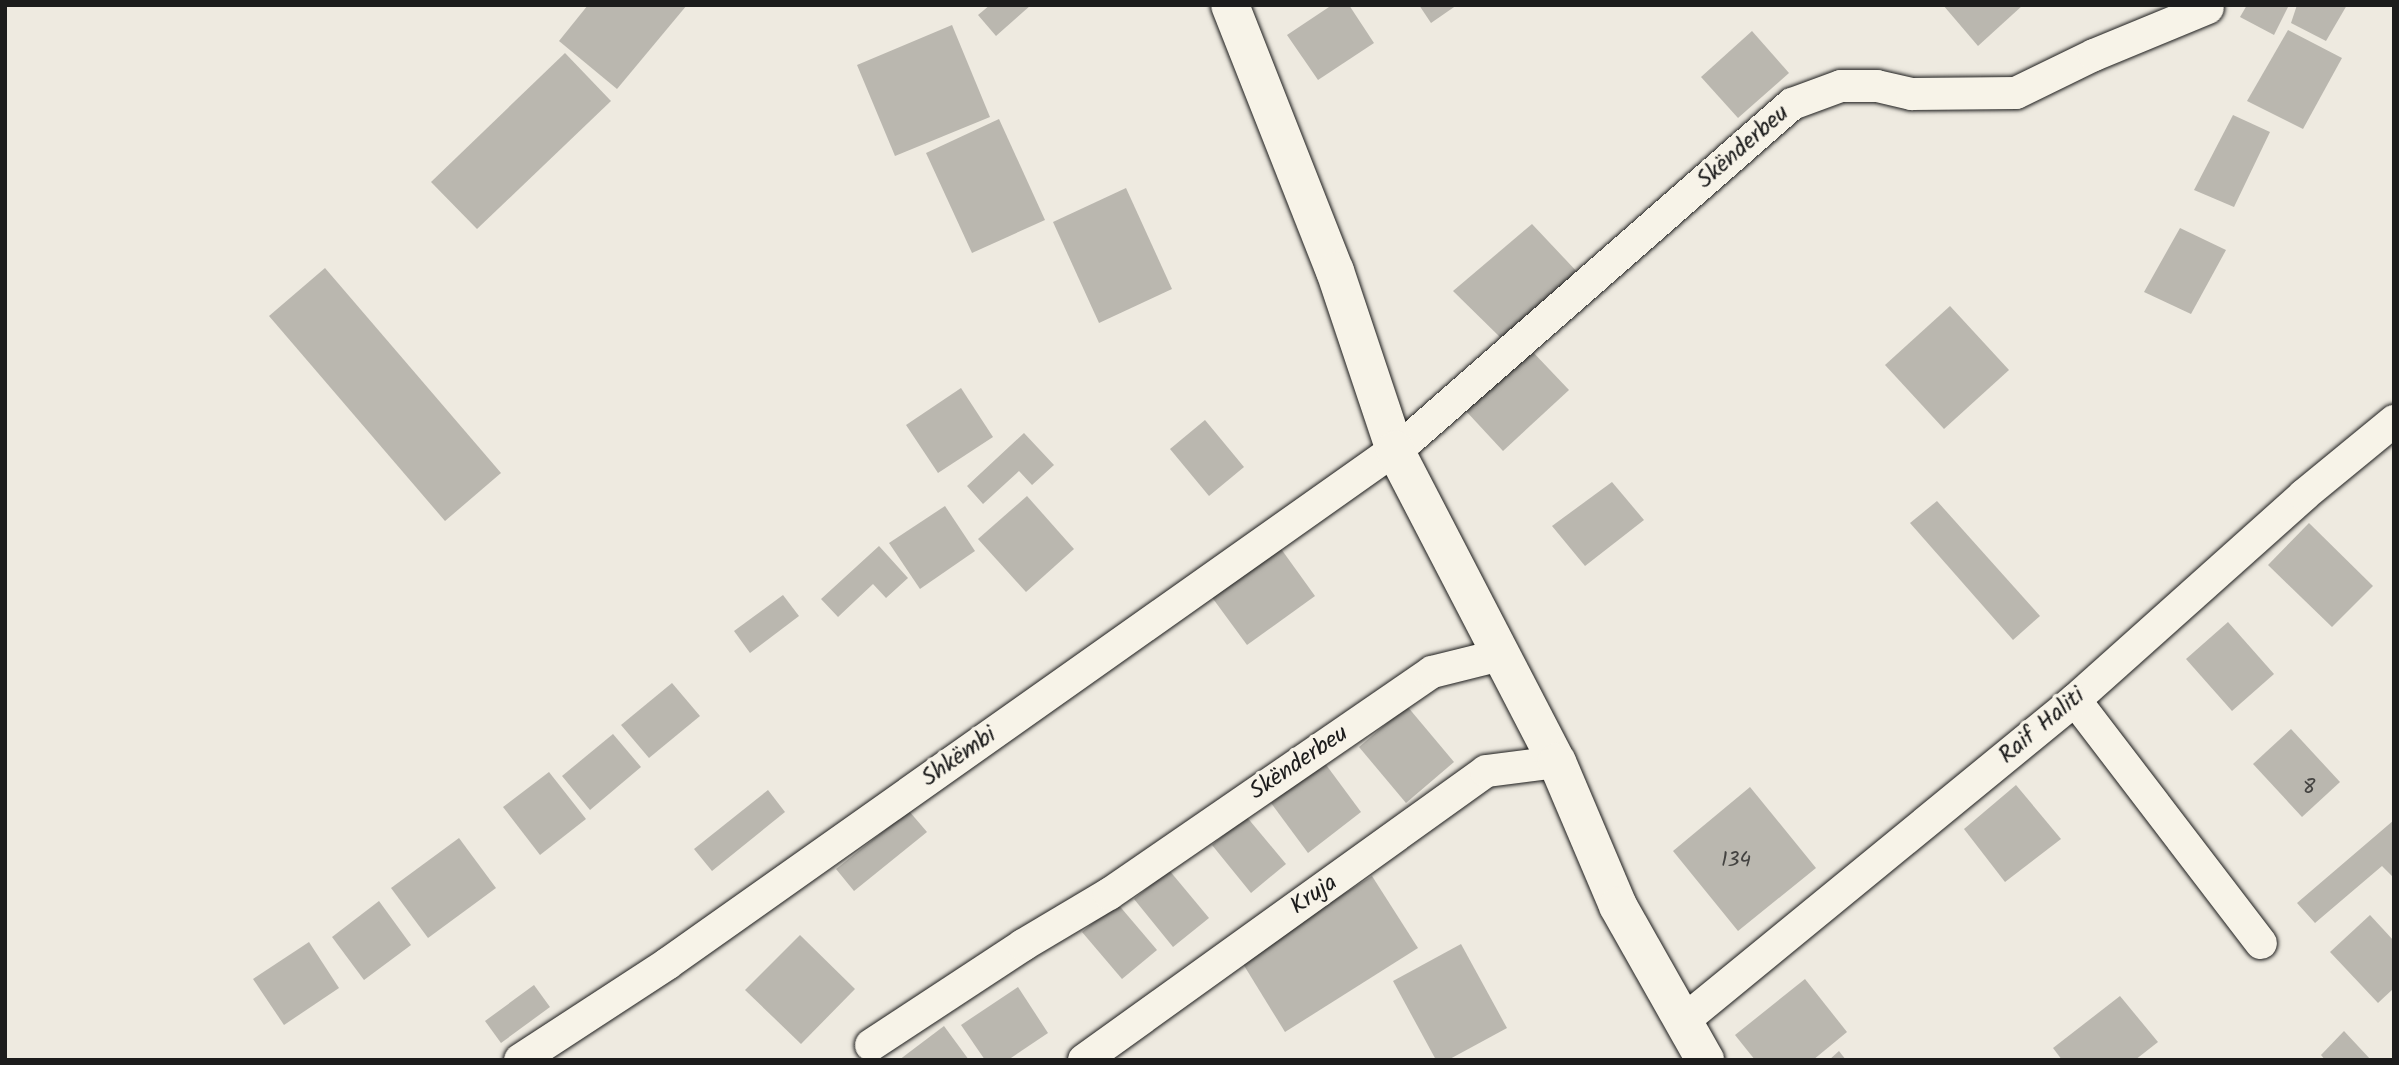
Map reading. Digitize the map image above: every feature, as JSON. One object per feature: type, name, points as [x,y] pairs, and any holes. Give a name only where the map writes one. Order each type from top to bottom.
[{"type":"main road","points":[[1230,5],[1335,271],[1395,450],[1556,762],[1618,906],[1705,1060]]},
{"type":"street","name":"Skënderbeu","points":[[1395,450],[1423,429],[1792,104],[1841,86],[1877,86],[1912,94],[2015,93],[2094,55],[2208,8]]},
{"type":"street","name":"Raif Haliti","points":[[1682,1022],[2075,700],[2304,495],[2394,421]]},
{"type":"street","name":"Shkëmbi","points":[[520,1060],[667,964],[1395,450]]},
{"type":"street","name":"Skënderbeu","points":[[871,1045],[1023,945],[1109,894],[1432,672],[1500,655]]},
{"type":"street","points":[[2075,700],[2261,943]]},
{"type":"street","name":"Kruja","points":[[1084,1060],[1486,771],[1556,762]]},
{"type":"building","points":[[588,5],[687,5],[617,89],[559,41]]},
{"type":"building","points":[[990,5],[1031,5],[996,36],[978,15]]},
{"type":"building","points":[[1332,5],[1349,5],[1374,43],[1318,80],[1287,35]]},
{"type":"building","points":[[1419,5],[1457,5],[1431,23]]},
{"type":"building","points":[[1943,5],[2023,5],[1978,46]]},
{"type":"building","points":[[2247,5],[2289,5],[2274,35],[2240,17]]},
{"type":"building","points":[[2297,5],[2347,5],[2326,41],[2291,23]]},
{"type":"building","points":[[952,25],[990,117],[895,156],[857,65]]},
{"type":"building","points":[[2288,30],[2342,58],[2303,129],[2247,101]]},
{"type":"building","points":[[1752,31],[1789,73],[1738,118],[1701,77]]},
{"type":"building","points":[[565,53],[611,101],[477,229],[431,182]]},
{"type":"building","points":[[2233,115],[2270,132],[2234,207],[2194,190]]},
{"type":"building","points":[[999,119],[1045,220],[972,253],[926,153]]},
{"type":"building","points":[[1126,188],[1172,289],[1099,323],[1053,222]]},
{"type":"building","points":[[1532,224],[1581,276],[1506,343],[1453,291]]},
{"type":"building","points":[[2180,228],[2226,250],[2191,314],[2144,292]]},
{"type":"building","points":[[325,268],[501,473],[445,521],[269,316]]},
{"type":"building","points":[[1950,306],[2009,370],[1944,429],[1885,365]]},
{"type":"building","points":[[1530,349],[1569,390],[1503,451],[1465,410]]},
{"type":"building","points":[[961,388],[993,437],[938,473],[906,425]]},
{"type":"building","points":[[1205,420],[1244,467],[1209,496],[1170,449]]},
{"type":"building","points":[[1024,433],[1054,465],[1032,485],[1019,471],[983,504],[967,486]]},
{"type":"building","points":[[1612,482],[1644,520],[1585,566],[1552,526]]},
{"type":"building","points":[[1027,496],[1074,549],[1026,592],[978,539]]},
{"type":"building","points":[[1937,501],[2040,616],[2013,640],[1910,523]]},
{"type":"building","points":[[945,506],[975,551],[920,589],[889,543]]},
{"type":"building","points":[[2309,523],[2373,586],[2332,627],[2268,565]]},
{"type":"building","points":[[879,546],[908,578],[886,598],[873,584],[838,617],[821,599]]},
{"type":"building","points":[[1279,546],[1315,596],[1247,645],[1211,596]]},
{"type":"building","points":[[783,595],[799,616],[750,653],[734,631]]},
{"type":"building","points":[[2228,622],[2274,674],[2232,711],[2186,659]]},
{"type":"building","points":[[672,683],[700,716],[649,758],[621,725]]},
{"type":"building","points":[[1407,706],[1454,762],[1406,803],[1359,747]]},
{"type":"building","points":[[2291,729],[2340,782],[2302,817],[2253,764]]},
{"type":"building","points":[[613,734],[641,767],[590,810],[562,776]]},
{"type":"building","points":[[1324,762],[1361,812],[1308,853],[1271,803]]},
{"type":"building","points":[[549,772],[586,819],[540,855],[503,807]]},
{"type":"building","points":[[2016,785],[2061,839],[2005,882],[1964,829]]},
{"type":"building","points":[[1750,787],[1816,868],[1738,931],[1673,851]]},
{"type":"building","points":[[768,790],[785,812],[712,871],[694,849]]},
{"type":"building","points":[[909,811],[927,832],[854,891],[836,869]]},
{"type":"building","points":[[1246,816],[1286,864],[1251,893],[1212,845]]},
{"type":"building","points":[[2394,820],[2394,878],[2382,866],[2315,923],[2297,903]]},
{"type":"building","points":[[459,838],[496,888],[428,938],[391,888]]},
{"type":"building","points":[[1169,870],[1209,918],[1173,947],[1134,899]]},
{"type":"building","points":[[1372,876],[1418,948],[1285,1032],[1240,959]]},
{"type":"building","points":[[379,901],[411,945],[364,980],[332,937]]},
{"type":"building","points":[[1117,903],[1157,950],[1122,979],[1082,932]]},
{"type":"building","points":[[2370,915],[2394,941],[2394,988],[2378,1003],[2330,952]]},
{"type":"building","points":[[800,935],[855,989],[801,1044],[745,990]]},
{"type":"building","points":[[309,942],[339,988],[284,1025],[253,979]]},
{"type":"building","points":[[1461,944],[1507,1028],[1448,1060],[1436,1060],[1393,981]]},
{"type":"building","points":[[1805,979],[1847,1032],[1813,1060],[1755,1060],[1735,1035]]},
{"type":"building","points":[[534,985],[550,1007],[501,1043],[485,1021]]},
{"type":"building","points":[[1018,987],[1048,1033],[1008,1060],[985,1060],[961,1025]]},
{"type":"building","points":[[2120,996],[2158,1042],[2135,1060],[2062,1060],[2053,1048]]},
{"type":"building","points":[[944,1026],[969,1060],[899,1060]]},
{"type":"building","points":[[2344,1031],[2371,1060],[2325,1060],[2321,1055]]},
{"type":"building","points":[[1839,1051],[1846,1060],[1829,1060]]}]
